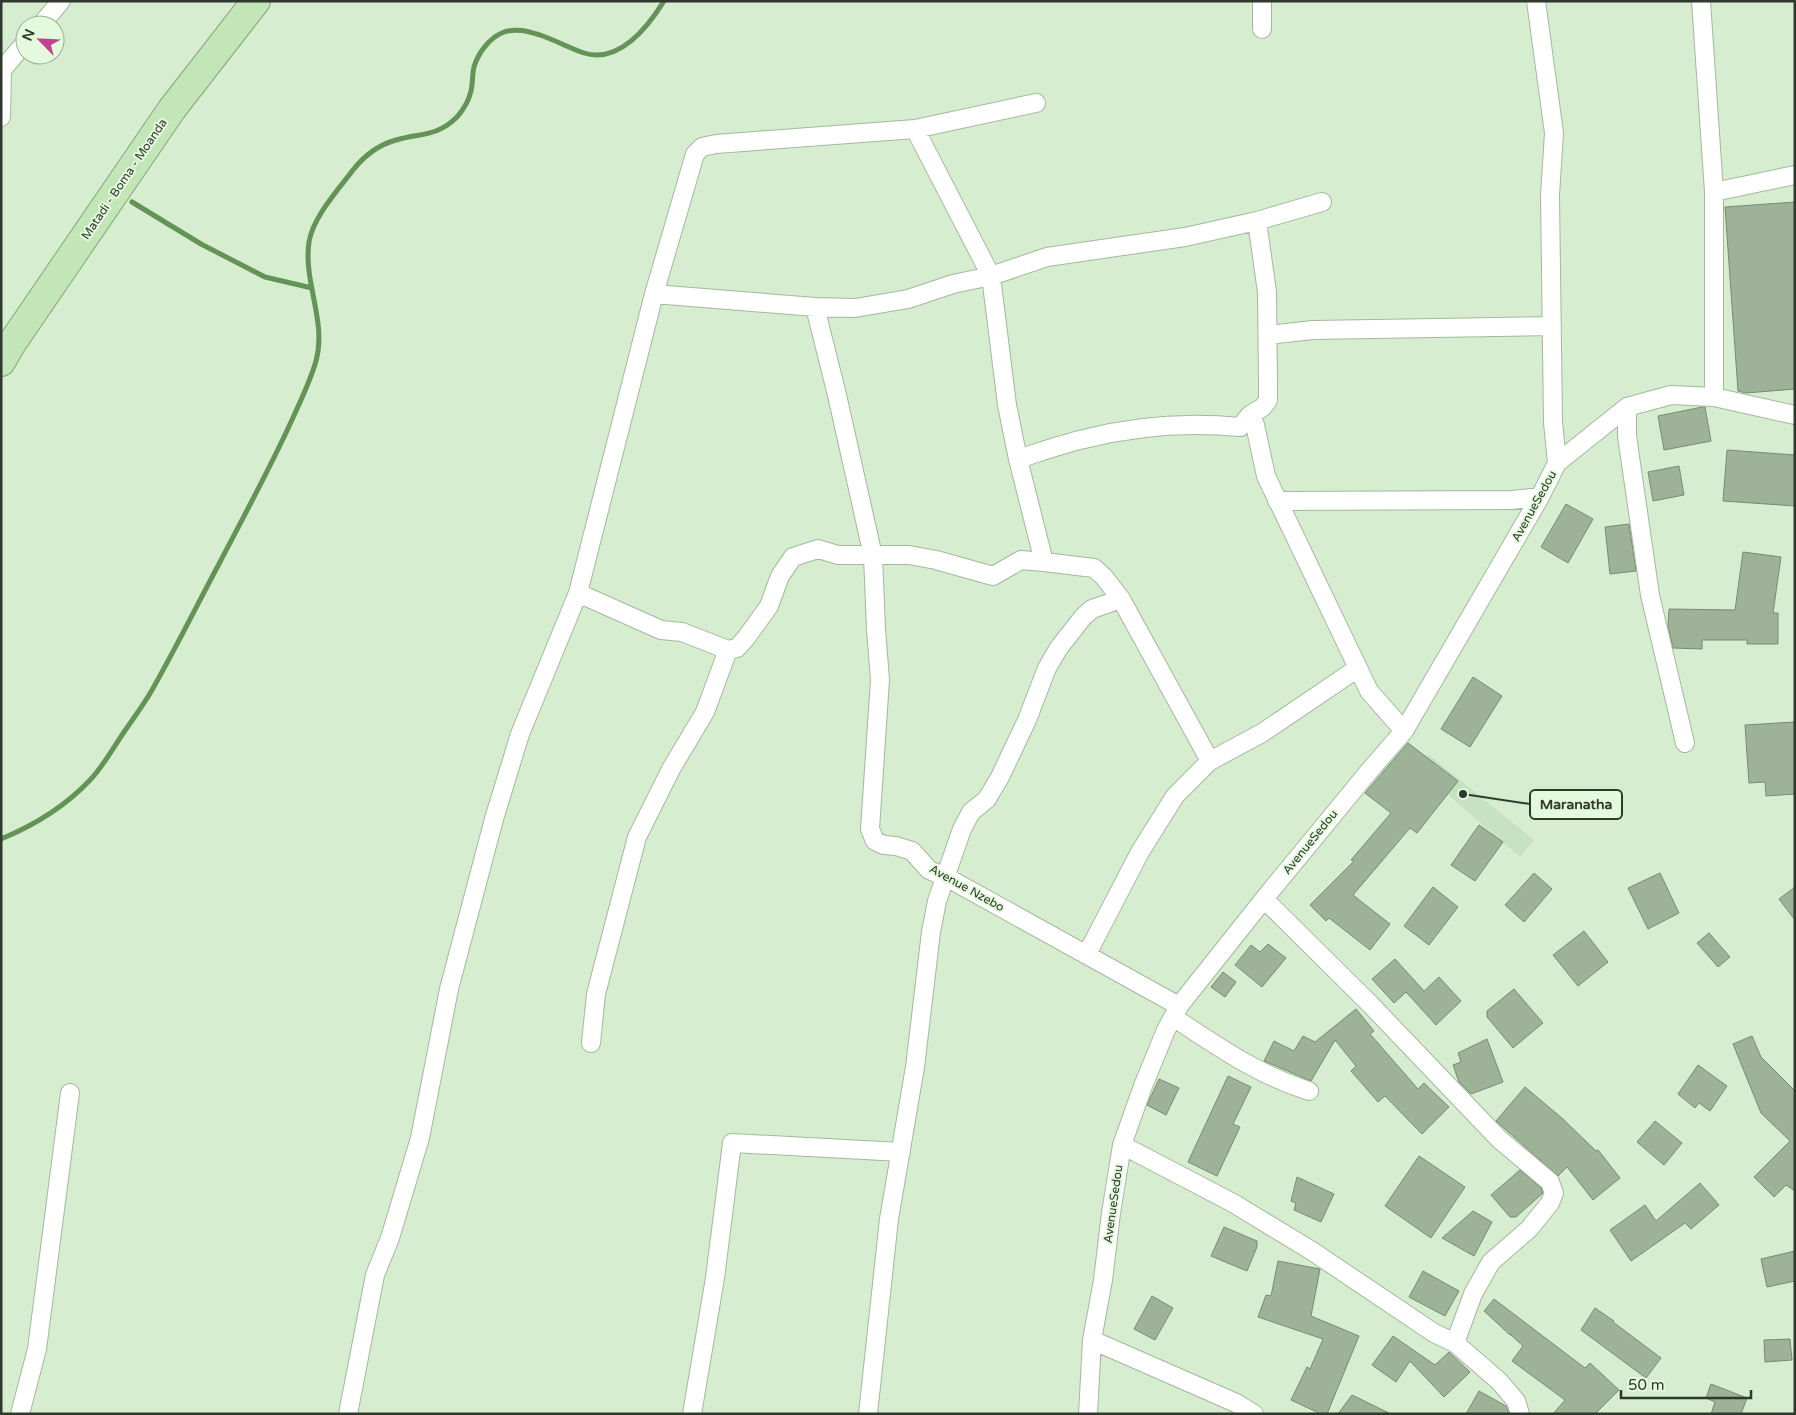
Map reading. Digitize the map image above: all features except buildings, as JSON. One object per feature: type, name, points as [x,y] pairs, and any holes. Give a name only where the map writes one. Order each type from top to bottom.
[{"type":"highway","name":"Matadi - Boma - Moanda","points":[[1,362],[12,343],[172,109],[256,1]]},
{"type":"street","points":[[49,15],[61,1]]},
{"type":"street","points":[[1262,1],[1262,29]]},
{"type":"street","points":[[1536,1],[1554,133],[1550,196],[1553,422],[1557,463]]},
{"type":"street","points":[[1701,1],[1714,192],[1714,397]]},
{"type":"street","points":[[1,117],[1,71],[15,55]]},
{"type":"street","points":[[348,1414],[375,1275],[390,1238],[420,1138],[449,989],[494,819],[520,734],[578,593],[654,294],[695,154],[702,147],[716,144],[915,129],[1036,103]]},
{"type":"street","points":[[915,129],[990,276],[1007,405],[1018,459],[1044,562]]},
{"type":"street","points":[[1714,192],[1795,175]]},
{"type":"street","points":[[654,294],[814,307],[855,308],[908,298],[953,284],[990,276],[1047,257],[1185,237],[1257,222],[1322,202]]},
{"type":"street","points":[[1018,459],[1084,439],[1153,427],[1209,424],[1240,427],[1250,415],[1263,407],[1268,400],[1267,292],[1257,222]]},
{"type":"street","points":[[814,307],[837,394],[873,556]]},
{"type":"street","points":[[1268,335],[1313,330],[1552,326]]},
{"type":"street","name":"AvenueSedou","points":[[1088,1414],[1092,1340],[1103,1280],[1122,1144],[1166,1030],[1176,1012],[1264,899],[1404,731],[1540,497],[1557,463],[1627,406],[1671,395],[1714,397],[1795,415]]},
{"type":"street","points":[[1627,406],[1627,436],[1650,596],[1685,743]]},
{"type":"street","points":[[1250,415],[1255,425],[1266,476],[1369,691],[1404,731]]},
{"type":"street","points":[[1277,501],[1512,500],[1540,497]]},
{"type":"street","points":[[578,593],[661,630],[682,632],[728,650],[737,648],[761,618],[780,576],[793,557],[818,549],[838,554],[873,556],[909,555],[936,560],[993,576],[1021,560],[1094,568],[1104,577],[1121,599],[1210,761]]},
{"type":"street","name":"Avenue Nzebo","points":[[873,556],[880,680],[870,829],[875,841],[884,845],[896,846],[912,851],[929,870],[946,877],[1087,954],[1176,1012],[1232,1057],[1285,1084],[1308,1091]]},
{"type":"street","points":[[868,1414],[890,1219],[915,1067],[931,932],[937,901],[962,829],[971,812],[987,798],[1000,777],[1047,668],[1058,649],[1082,617],[1092,609],[1121,599]]},
{"type":"street","points":[[591,1043],[596,994],[637,837],[671,769],[706,712],[728,650]]},
{"type":"street","points":[[1087,954],[1140,852],[1175,796],[1210,761],[1262,733],[1358,668]]},
{"type":"street","points":[[1264,899],[1370,1004],[1499,1140],[1550,1182],[1554,1193],[1550,1203],[1529,1230],[1491,1262],[1473,1294],[1454,1344]]},
{"type":"street","points":[[20,1414],[37,1349],[70,1093]]},
{"type":"street","points":[[692,1414],[715,1278],[732,1143],[901,1152]]},
{"type":"street","points":[[1122,1144],[1232,1202],[1312,1251],[1434,1333],[1454,1344],[1499,1381],[1516,1401],[1520,1414]]},
{"type":"street","points":[[1092,1340],[1236,1402],[1254,1414]]},
{"type":"shaded area","points":[[1429,755],[1534,840],[1520,857],[1417,768]]},
{"type":"waterway","points":[[1,839],[26,828],[60,807],[91,779],[145,702],[178,642],[274,458],[311,377],[319,346],[319,331],[309,272],[309,242],[315,223],[353,170],[377,148],[396,140],[435,131],[457,117],[466,105],[470,94],[474,67],[478,56],[485,46],[499,34],[513,30],[522,30],[546,37],[584,53],[597,55],[609,53],[631,41],[641,32],[664,1]]},
{"type":"waterway","points":[[132,202],[201,244],[265,277],[312,288]]},
{"type":"place","name":"Maranatha","points":[[1463,794]]}]
